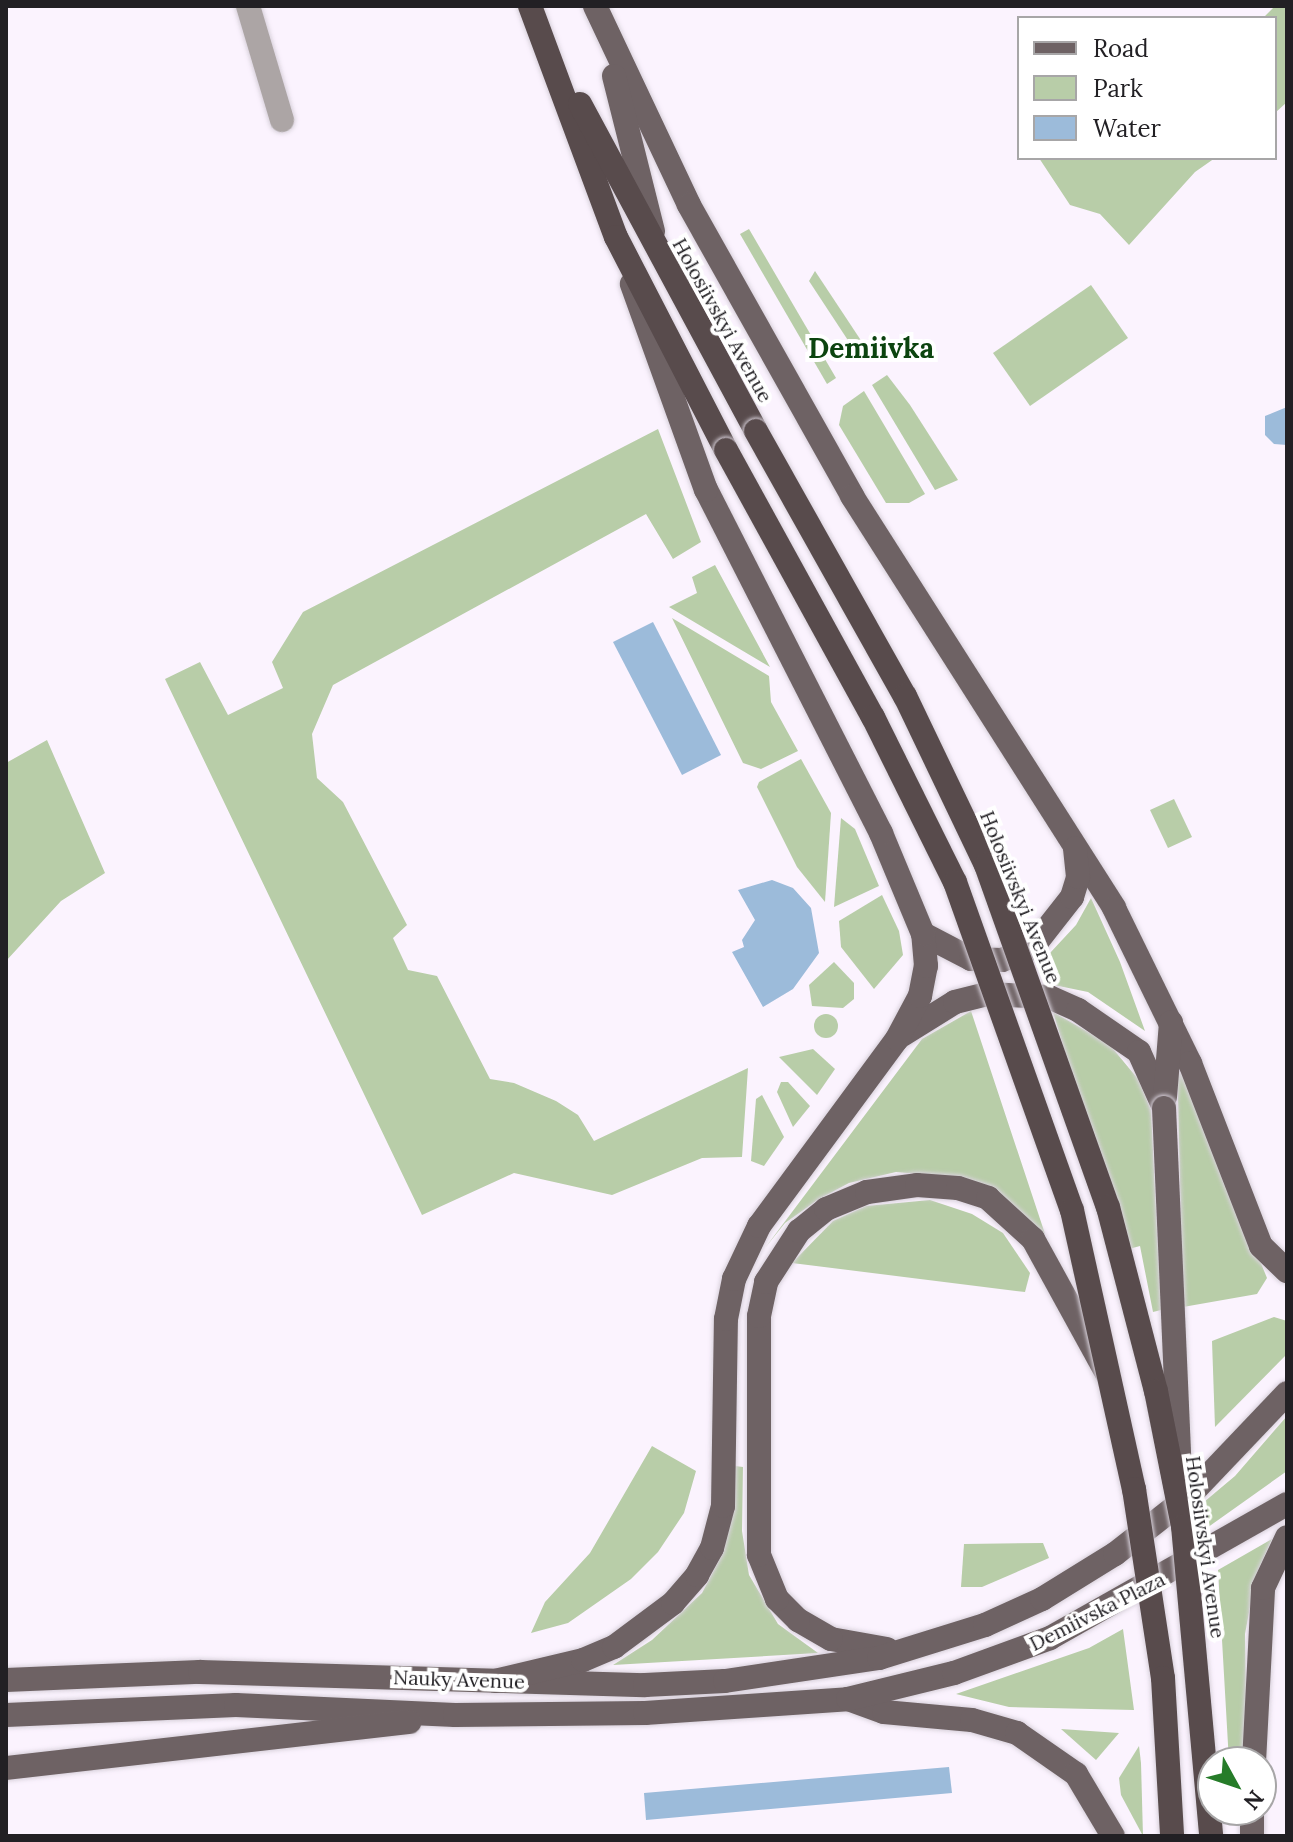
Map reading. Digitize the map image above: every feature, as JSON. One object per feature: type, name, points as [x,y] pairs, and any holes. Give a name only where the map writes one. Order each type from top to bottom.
[{"type":"highway","name":"Holosiivskyi Avenue","points":[[531,10],[616,237],[726,450],[873,717],[955,882],[1072,1210],[1114,1384],[1163,1678],[1172,1836]]},
{"type":"highway","name":"Holosiivskyi Avenue","points":[[531,10],[756,431],[905,696],[986,865],[1108,1207],[1156,1391],[1183,1526],[1211,1836]]},
{"type":"main road","points":[[597,13],[659,252]]},
{"type":"main road","name":"Holosiivskyi Avenue","points":[[597,13],[689,205],[852,496],[1074,839],[1171,1020],[1261,1246],[1287,1271]]},
{"type":"main road","points":[[495,1681],[583,1660],[614,1647],[665,1610],[697,1575],[712,1548],[723,1506],[726,1319],[738,1269],[779,1196],[897,1039],[920,996],[926,966],[923,934],[881,833],[706,490],[616,237]]},
{"type":"main road","points":[[923,934],[971,959],[1002,960],[1032,948],[1072,897],[1078,877],[1074,839]]},
{"type":"main road","points":[[897,1039],[955,1002],[987,994],[1049,997],[1078,1010],[1139,1052],[1164,1108]]},
{"type":"main road","points":[[1171,1020],[1164,1108],[1183,1526]]},
{"type":"main road","points":[[909,1651],[831,1639],[784,1606],[759,1555],[759,1316],[766,1282],[799,1231],[826,1209],[867,1192],[917,1185],[958,1188],[988,1198],[1011,1214],[1053,1270],[1072,1315],[1114,1384]]},
{"type":"main road","name":"Demiivska Plaza","points":[[909,1651],[1042,1599],[1115,1554],[1189,1496],[1287,1393]]},
{"type":"main road","name":"Demiivska Plaza","points":[[848,1699],[954,1673],[1050,1638],[1287,1504]]},
{"type":"main road","points":[[1255,1746],[1263,1588],[1287,1537]]},
{"type":"main road","name":"Nauky Avenue","points":[[6,1680],[200,1672],[495,1681],[725,1681],[909,1651]]},
{"type":"main road","points":[[848,1699],[884,1712],[972,1720],[1017,1733],[1076,1774],[1113,1836]]},
{"type":"main road","name":"Nauky Avenue","points":[[6,1715],[236,1705],[455,1715],[728,1711],[848,1699]]},
{"type":"main road","name":"Nauky Avenue","points":[[6,1768],[160,1747],[352,1732],[455,1715]]},
{"type":"street","points":[[248,6],[282,120]]},
{"type":"green space","points":[[1275,6],[1287,6],[1287,102],[1277,111],[1277,16],[1265,16]]},
{"type":"green space","points":[[1040,160],[1212,160],[1195,172],[1129,245],[1100,214],[1070,205]]},
{"type":"green space","points":[[749,229],[836,378],[827,384],[740,234]]},
{"type":"green space","points":[[815,271],[864,345],[855,351],[809,281]]},
{"type":"green space","points":[[1091,285],[1128,338],[1030,406],[993,353]]},
{"type":"green space","points":[[887,375],[958,480],[935,490],[872,385]]},
{"type":"green space","points":[[864,391],[925,494],[909,503],[886,503],[839,425],[843,406]]},
{"type":"green space","points":[[658,429],[701,542],[673,559],[646,514],[333,685],[312,734],[317,778],[343,802],[407,925],[393,938],[408,970],[437,976],[490,1079],[514,1083],[556,1101],[578,1115],[594,1141],[748,1068],[742,1157],[702,1158],[612,1195],[514,1173],[422,1215],[165,679],[200,662],[228,715],[283,688],[272,662],[303,612]]},
{"type":"green space","points":[[715,565],[770,667],[669,607],[697,593],[692,577]]},
{"type":"green space","points":[[672,618],[769,676],[771,702],[798,751],[761,769],[743,763]]},
{"type":"green space","points":[[47,740],[105,873],[61,901],[6,961],[6,763]]},
{"type":"green space","points":[[801,759],[831,813],[825,902],[797,867],[757,787],[759,782]]},
{"type":"green space","points":[[1174,799],[1192,837],[1168,848],[1150,810]]},
{"type":"green space","points":[[841,818],[855,829],[879,886],[834,907]]},
{"type":"green space","points":[[882,895],[899,931],[903,955],[874,989],[841,947],[839,921]]},
{"type":"green space","points":[[1091,898],[1120,962],[1145,1031],[1088,992],[1044,983],[1037,967],[1076,925]]},
{"type":"green space","points":[[834,962],[854,983],[854,999],[843,1008],[812,1006],[809,985]]},
{"type":"green space","points":[[971,1011],[1045,1234],[999,1197],[940,1176],[896,1172],[849,1183],[819,1199],[785,1223],[765,1248],[922,1039]]},
{"type":"green space","points":[[1053,1012],[1109,1044],[1138,1079],[1151,1110],[1161,1310],[1153,1312],[1140,1246],[1125,1250]]},
{"type":"green space","points":[[826,1014],[835,1017],[838,1026],[835,1035],[826,1038],[817,1035],[814,1026],[817,1017]]},
{"type":"green space","points":[[813,1049],[835,1069],[817,1095],[779,1057]]},
{"type":"green space","points":[[1177,1057],[1267,1278],[1257,1294],[1183,1307]]},
{"type":"green space","points":[[781,1082],[788,1082],[810,1106],[793,1127],[777,1092]]},
{"type":"green space","points":[[762,1095],[784,1137],[764,1166],[751,1161],[756,1099]]},
{"type":"green space","points":[[930,1200],[972,1214],[1003,1233],[1030,1273],[1025,1292],[792,1263],[833,1221],[866,1206]]},
{"type":"green space","points":[[1274,1317],[1287,1321],[1287,1354],[1215,1427],[1212,1341]]},
{"type":"green space","points":[[1287,1416],[1287,1471],[1197,1535],[1198,1507],[1235,1476]]},
{"type":"green space","points":[[652,1446],[696,1471],[684,1513],[658,1552],[631,1579],[568,1623],[531,1633],[545,1602],[590,1553]]},
{"type":"green space","points":[[735,1466],[743,1467],[742,1531],[749,1575],[778,1624],[818,1653],[613,1665],[652,1640],[702,1593],[724,1551]]},
{"type":"green space","points":[[1272,1539],[1256,1575],[1245,1634],[1247,1746],[1228,1746],[1218,1570]]},
{"type":"green space","points":[[1043,1543],[1049,1558],[982,1587],[961,1587],[964,1544]]},
{"type":"green space","points":[[1123,1629],[1134,1710],[1009,1707],[956,1694],[1089,1648]]},
{"type":"green space","points":[[1061,1729],[1119,1733],[1096,1760]]},
{"type":"green space","points":[[1139,1746],[1143,1836],[1121,1795],[1119,1778]]},
{"type":"water","points":[[1287,407],[1287,445],[1274,444],[1265,435],[1265,416]]},
{"type":"water","points":[[653,622],[721,755],[682,775],[613,642]]},
{"type":"water","points":[[772,880],[793,888],[811,908],[819,953],[793,989],[763,1007],[732,952],[744,947],[742,940],[755,920],[738,890]]},
{"type":"water","points":[[949,1767],[952,1793],[646,1820],[644,1793]]},
{"type":"district","name":"Demiivka","points":[[871,348]]}]
